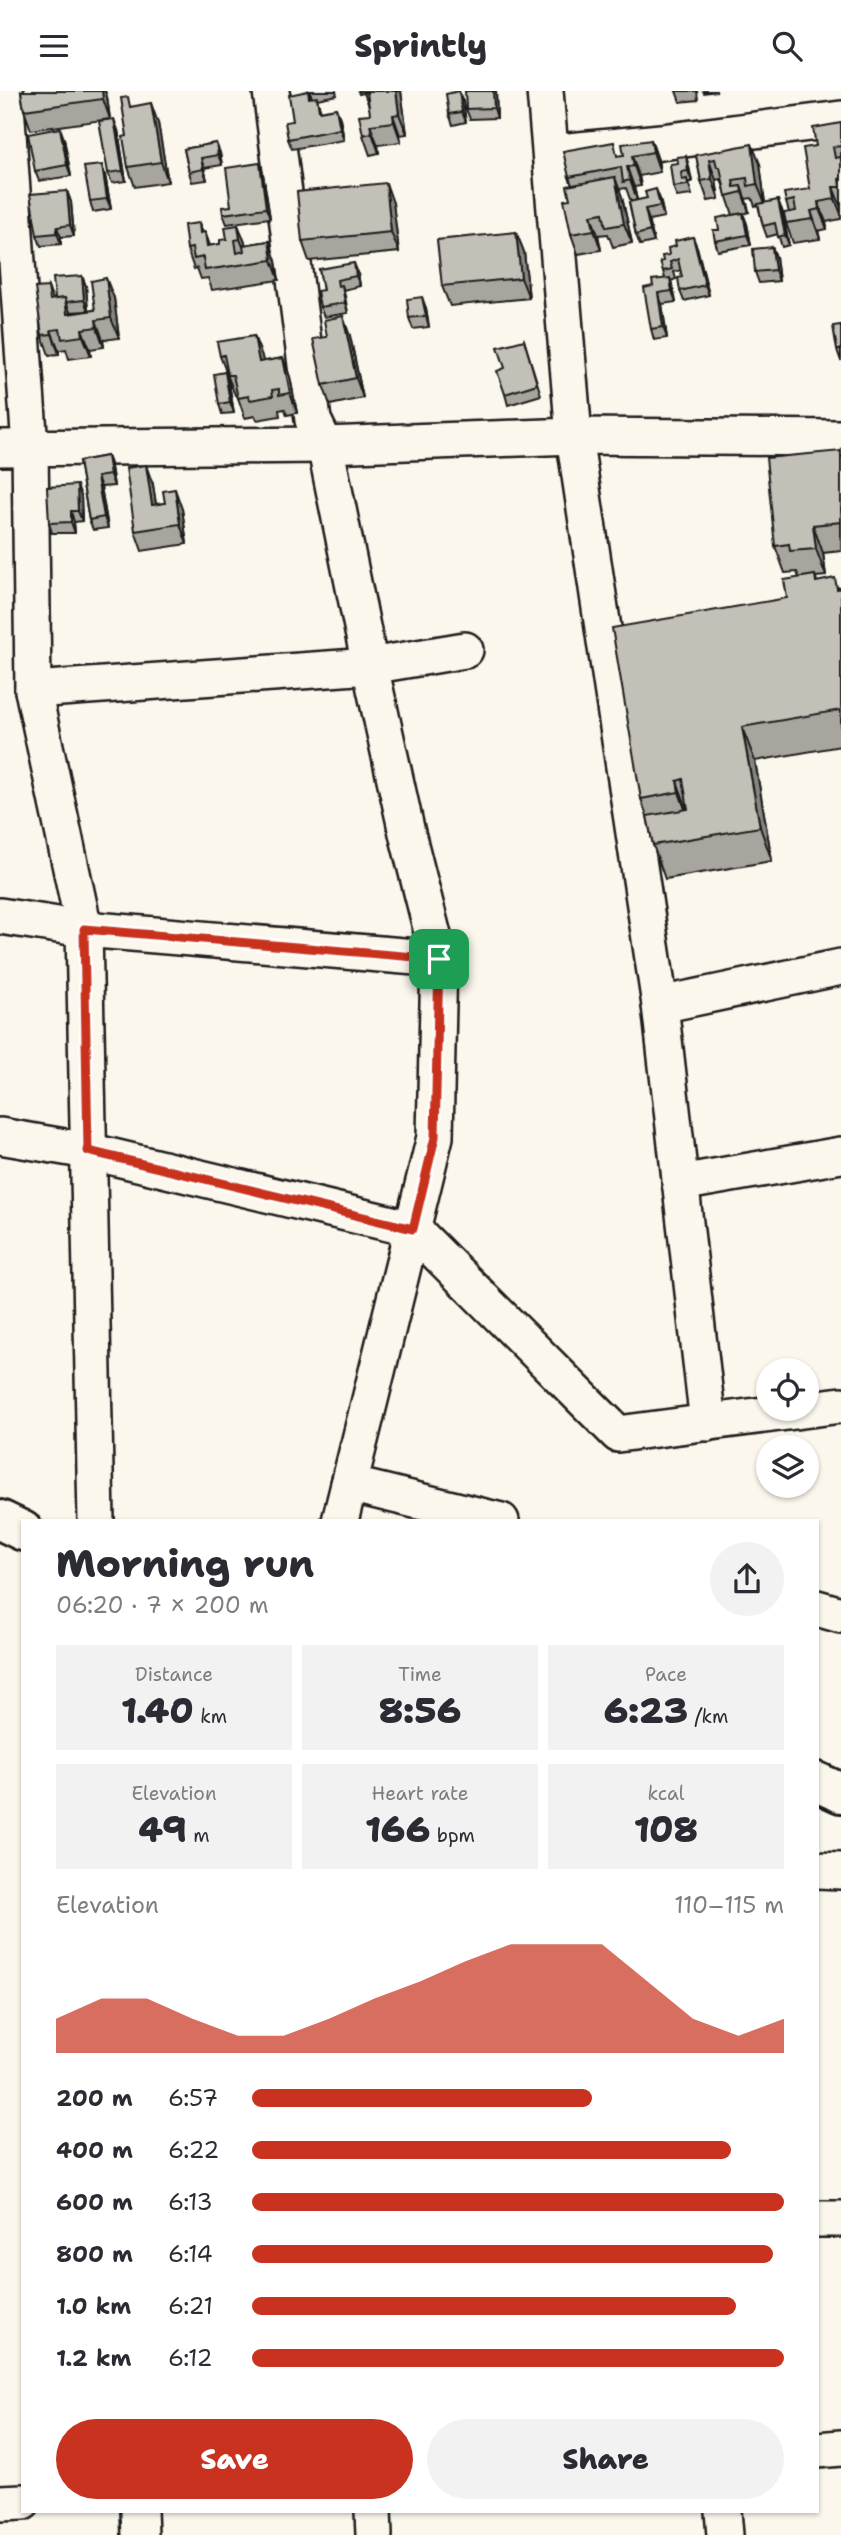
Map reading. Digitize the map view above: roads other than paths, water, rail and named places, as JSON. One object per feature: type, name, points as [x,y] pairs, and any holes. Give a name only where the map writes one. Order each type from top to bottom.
[{"type":"street","points":[[5,91],[15,448],[33,690],[84,929],[96,1519]]},
{"type":"street","points":[[271,91],[313,420],[325,445],[407,833],[439,959],[435,1137],[340,1519]]},
{"type":"street","points":[[545,91],[574,436],[660,1005],[708,1423]]},
{"type":"street","points":[[552,153],[841,119]]},
{"type":"street","points":[[15,448],[325,445],[574,436],[841,438]]},
{"type":"street","points":[[33,690],[370,666],[465,650]]},
{"type":"street","points":[[0,916],[84,929],[439,959]]},
{"type":"street","points":[[660,1005],[841,967]]},
{"type":"street","points":[[0,1136],[88,1151],[413,1229],[618,1434],[841,1405]]},
{"type":"street","points":[[680,1182],[841,1155]]},
{"type":"street","points":[[349,1484],[493,1519]]},
{"type":"street","points":[[0,1520],[21,1530]]},
{"type":"street","points":[[819,1609],[841,1615]]},
{"type":"street","points":[[819,1783],[841,1793]]},
{"type":"street","points":[[819,1870],[841,1871]]},
{"type":"street","points":[[819,2219],[841,2219]]},
{"type":"street","points":[[819,2450],[841,2448]]},
{"type":"street","points":[[0,2503],[21,2502]]},
{"type":"street","points":[[139,2513],[140,2535]]},
{"type":"street","points":[[373,2513],[374,2535]]},
{"type":"street","points":[[723,2513],[725,2535]]}]
